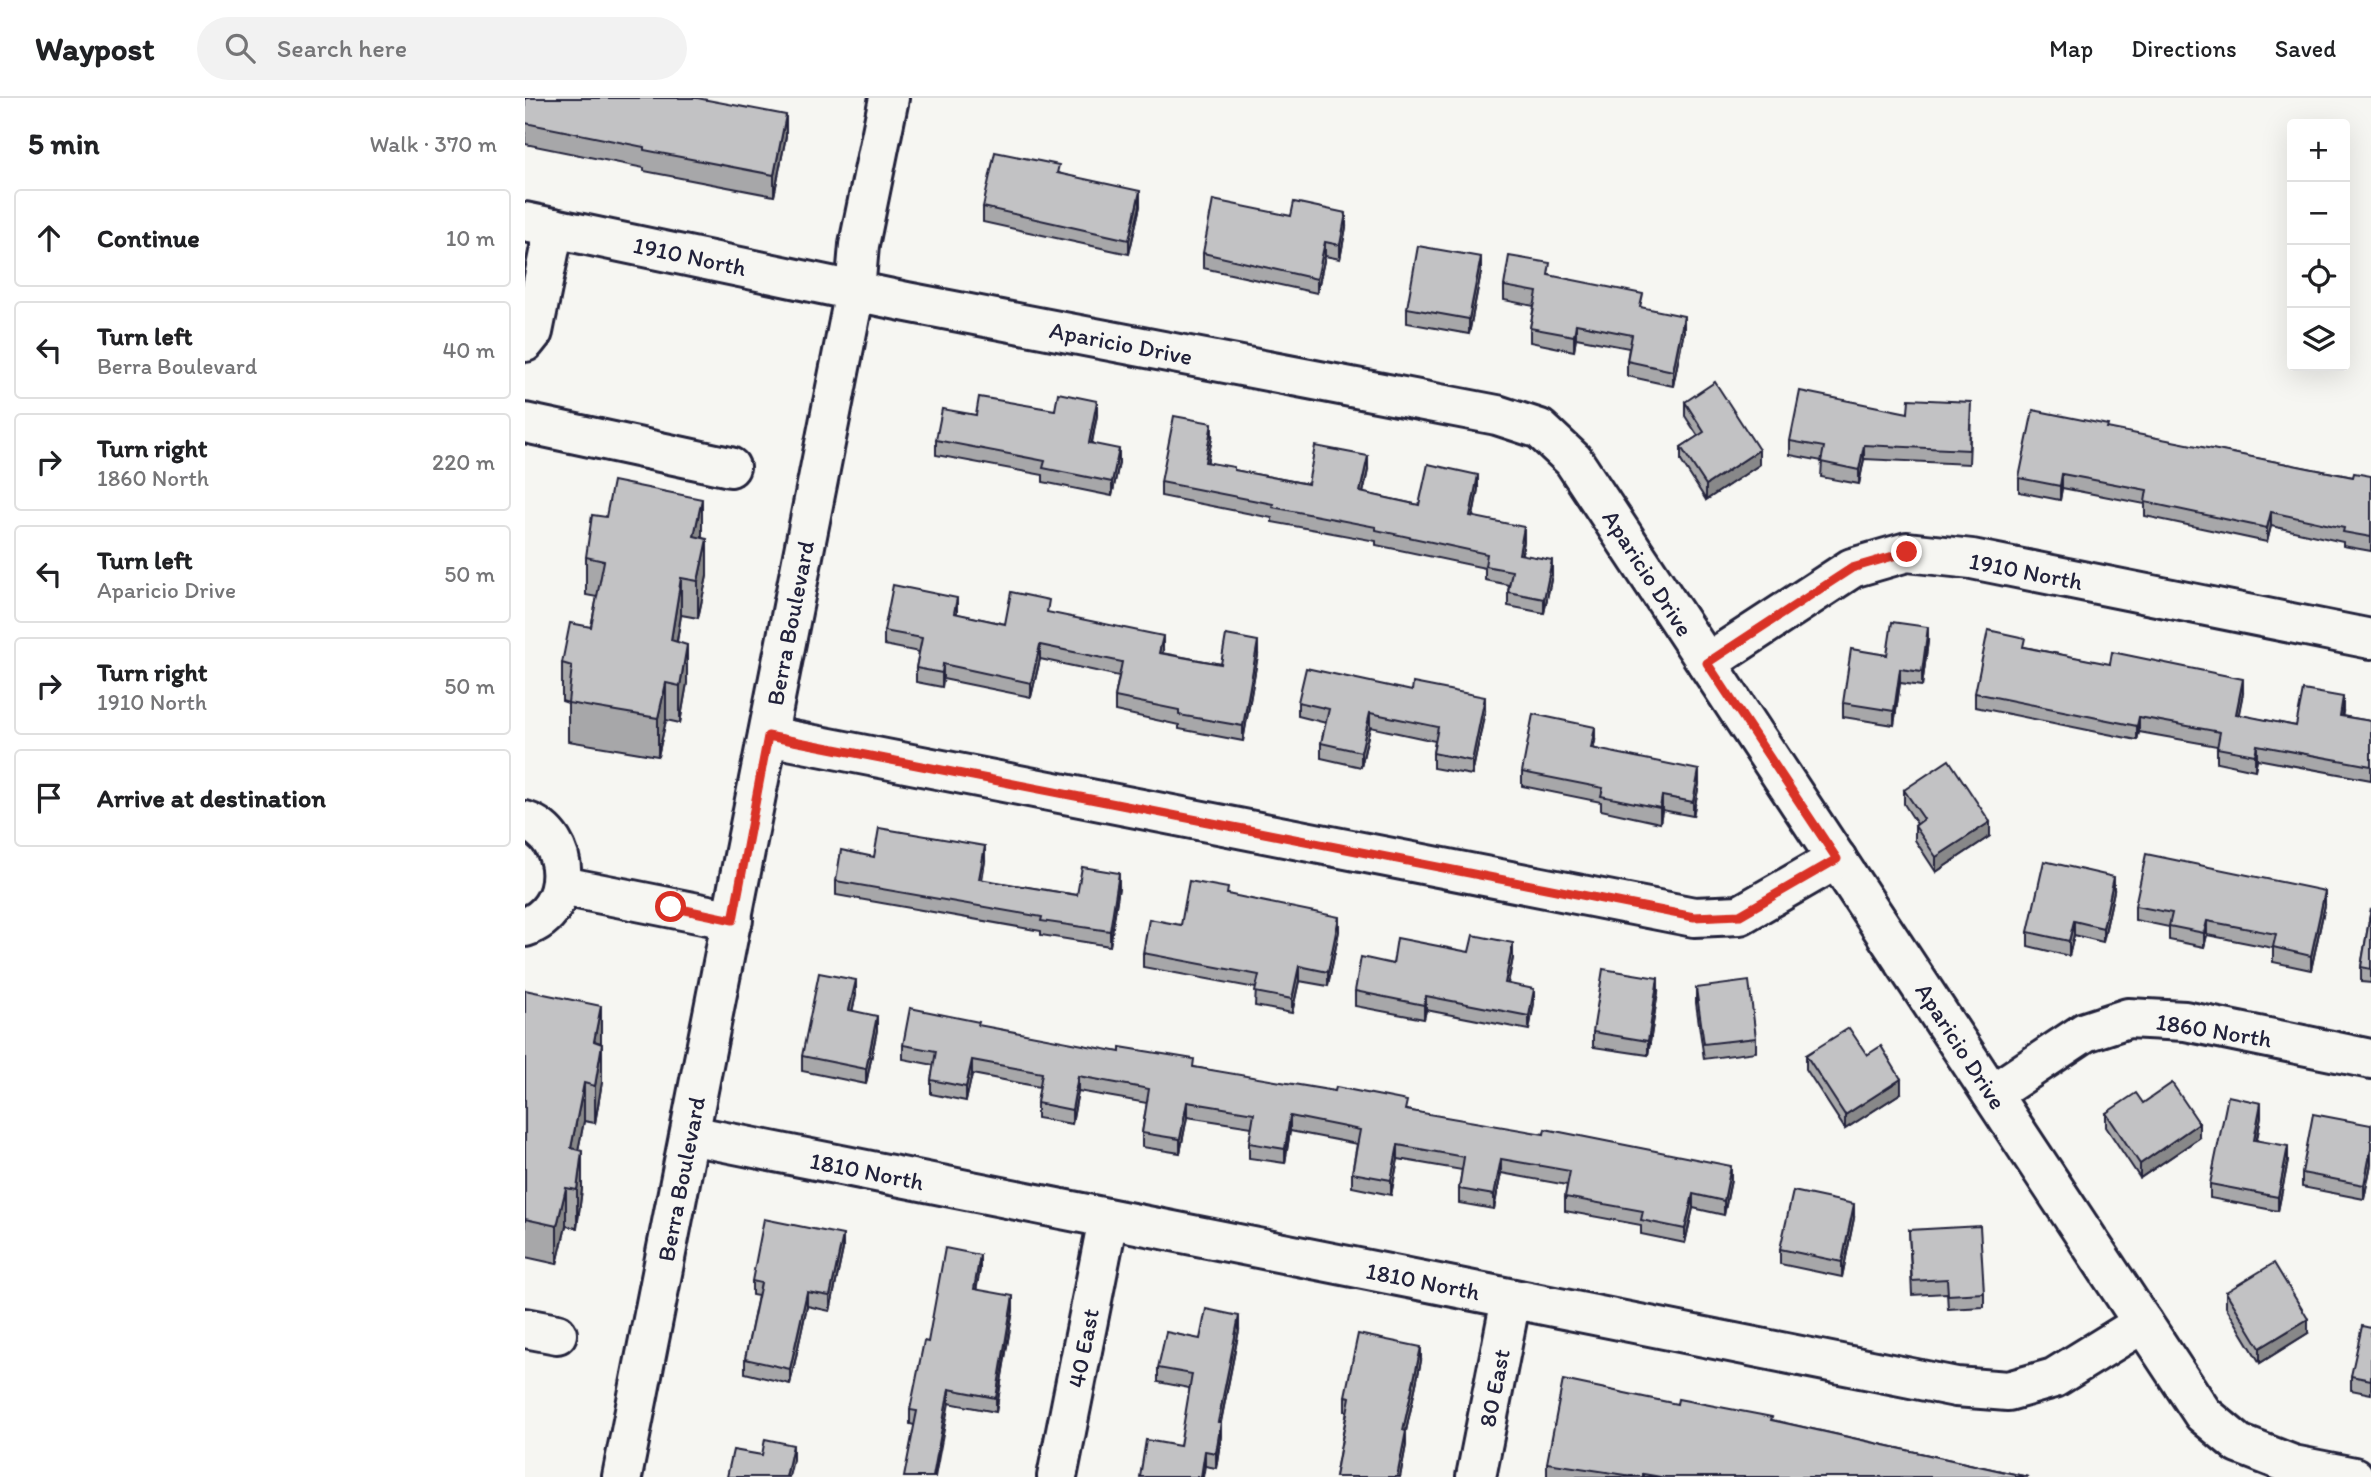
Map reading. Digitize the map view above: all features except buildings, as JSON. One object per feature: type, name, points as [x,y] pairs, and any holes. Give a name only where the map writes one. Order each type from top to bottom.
[{"type":"street","name":"Berra Boulevard","points":[[622,1477],[856,290],[859,245],[890,98]]},
{"type":"street","name":"1910 North","points":[[540,225],[856,290]]},
{"type":"street","points":[[525,342],[533,332],[540,225]]},
{"type":"street","name":"Aparicio Drive","points":[[856,290],[1497,415],[1540,429],[1573,460],[2203,1414],[2239,1444],[2293,1465],[2354,1477]]},
{"type":"street","points":[[525,423],[730,467]]},
{"type":"street","name":"1910 North","points":[[1707,663],[1852,568],[1907,552],[1972,559],[2371,639]]},
{"type":"street","points":[[768,736],[1694,917],[1740,915],[1837,859]]},
{"type":"street","points":[[525,821],[534,824],[552,840],[562,862],[562,886],[552,908],[534,924],[525,927]]},
{"type":"street","points":[[562,886],[733,920]]},
{"type":"street","name":"1860 North","points":[[1992,1094],[2085,1032],[2128,1018],[2185,1021],[2371,1059]]},
{"type":"street","name":"1810 North","points":[[690,1135],[1956,1387],[2008,1391],[2054,1378],[2143,1323]]},
{"type":"street","name":"40 East","points":[[1057,1477],[1108,1219]]},
{"type":"street","name":"80 East","points":[[1476,1477],[1511,1299]]},
{"type":"route","points":[[671,907],[733,920],[768,736],[1694,917],[1740,915],[1837,859],[1707,663],[1852,568],[1907,552]]}]
